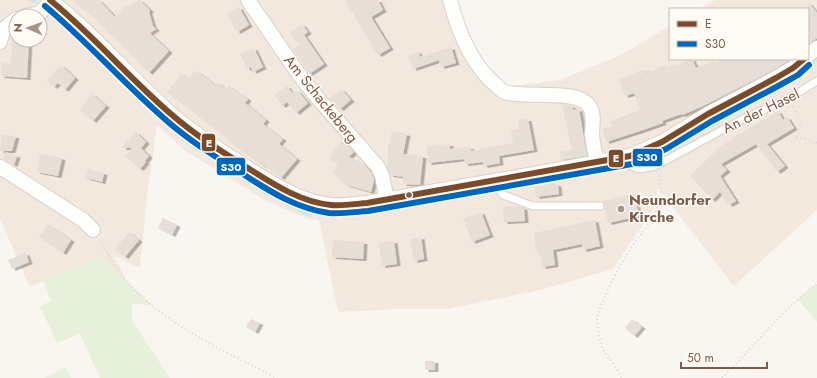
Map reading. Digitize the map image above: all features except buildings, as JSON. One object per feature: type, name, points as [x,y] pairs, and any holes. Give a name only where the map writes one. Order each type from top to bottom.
[{"type":"street","name":"Am Schackeberg","points":[[248,0],[300,76],[378,167],[382,176],[387,200]]},
{"type":"street","points":[[450,0],[470,54],[487,78],[504,92],[533,95],[572,96],[581,98],[586,102],[592,111],[592,136],[597,162]]},
{"type":"street","name":"An der Hasel","points":[[50,1],[76,21],[135,80],[194,132],[291,194],[329,205],[344,206],[387,200],[630,156],[662,142],[708,114],[776,78],[803,60]]},
{"type":"street","points":[[0,42],[3,30],[8,26]]},
{"type":"street","points":[[809,54],[817,48]]},
{"type":"street","points":[[0,167],[83,220],[93,230]]},
{"type":"lane","name":"An der Hasel","points":[[616,159],[640,169],[655,166],[743,119],[788,99],[817,81]]},
{"type":"lane","points":[[494,181],[503,194],[534,206],[600,206]]},
{"type":"path","points":[[788,99],[801,123],[797,137],[817,144]]},
{"type":"path","points":[[621,378],[600,346],[598,314],[608,290],[630,249],[644,232],[659,206],[662,187],[658,170],[655,166]]},
{"type":"path","points":[[93,230],[126,280],[152,305],[190,332],[277,378]]},
{"type":"path","points":[[722,378],[744,357],[801,296],[817,284]]},
{"type":"shaded area","points":[[0,0],[453,0],[473,54],[506,87],[560,80],[621,55],[669,27],[669,60],[809,60],[809,8],[701,8],[715,0],[817,0],[817,210],[734,286],[658,188],[653,210],[613,269],[540,290],[447,309],[397,309],[338,312],[319,220],[309,219],[268,202],[184,150],[157,125],[147,196],[140,268],[114,256],[126,280],[100,256],[30,287],[0,219]]},
{"type":"green space","points":[[100,256],[152,305],[132,304],[132,321],[170,378],[100,378],[80,334],[57,343],[40,306],[51,301],[43,281]]},
{"type":"green space","points":[[817,285],[817,321],[797,299]]},
{"type":"green space","points":[[65,367],[71,378],[45,378]]},
{"type":"waterway","points":[[31,0],[35,2]]},
{"type":"waterway","points":[[69,29],[134,94],[187,142],[271,196],[311,216]]},
{"type":"waterway","points":[[659,155],[784,85],[802,73],[817,59]]},
{"type":"transit line","name":"E","points":[[50,0],[66,13],[140,86],[200,137],[279,187],[299,197],[331,205],[367,203],[630,156],[662,142],[708,114],[776,78],[803,60]]},
{"type":"transit line","name":"S30","points":[[45,6],[151,107],[186,136],[215,157],[276,194],[307,208],[329,213],[368,211],[632,164],[666,149],[712,121],[798,75],[809,65]]},
{"type":"place","name":"Neundorfer Kirche","points":[[621,209]]}]
